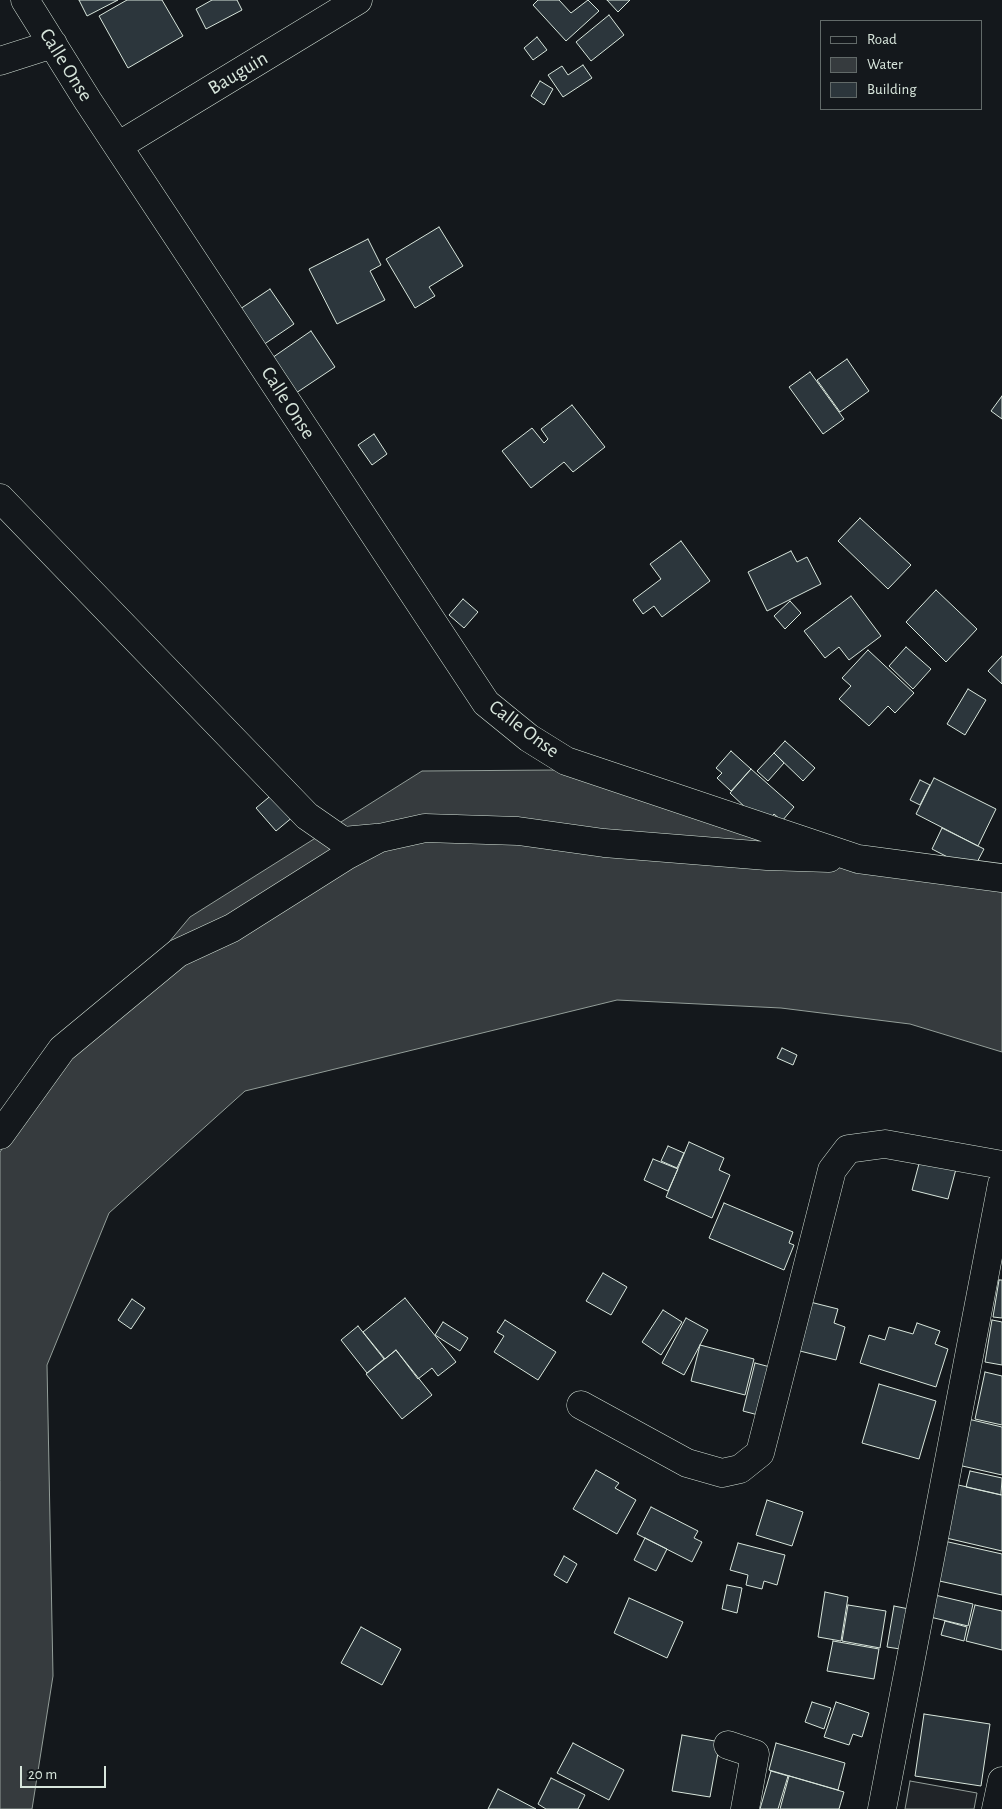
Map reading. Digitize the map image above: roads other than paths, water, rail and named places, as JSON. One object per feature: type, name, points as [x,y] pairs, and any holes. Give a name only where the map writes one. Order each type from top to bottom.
[{"type":"street","name":"Calle Onse","points":[[26,0],[118,146],[486,703],[529,738],[566,761],[858,859]]},
{"type":"street","name":"Bauguin","points":[[118,146],[358,0]]},
{"type":"street","points":[[0,61],[53,44]]},
{"type":"street","points":[[0,498],[307,816],[343,841],[380,838],[425,828],[518,831],[604,843],[662,848],[767,856],[858,859],[1002,878]]},
{"type":"street","points":[[0,1135],[62,1049],[178,953],[232,928],[346,856],[380,838]]},
{"type":"street","points":[[581,1405],[687,1464],[722,1473],[740,1469],[760,1453],[832,1170],[848,1149],[885,1144],[1002,1165]]},
{"type":"street","points":[[882,1809],[1002,1184]]},
{"type":"street","points":[[728,1746],[756,1754],[745,1809]]},
{"type":"street","points":[[996,1809],[1002,1780]]},
{"type":"water","points":[[558,770],[1002,888],[1002,1052],[910,1024],[781,1008],[617,1000],[245,1091],[109,1213],[47,1365],[53,1676],[32,1809],[0,1809],[0,1152],[30,1108],[190,917],[422,771]]}]
